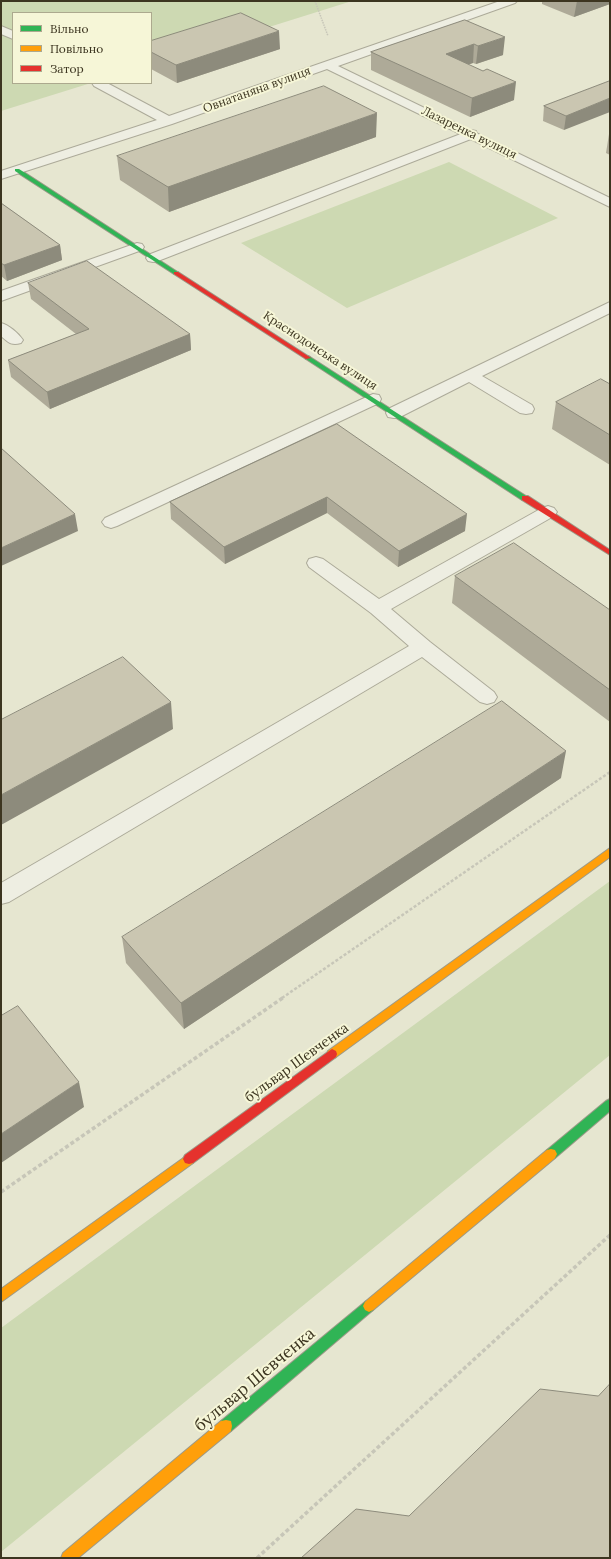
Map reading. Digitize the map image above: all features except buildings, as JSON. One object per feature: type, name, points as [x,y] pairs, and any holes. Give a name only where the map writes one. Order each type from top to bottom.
[{"type":"street","name":"Овнатаняна вулиця","points":[[1,176],[168,121],[512,1]]},
{"type":"street","points":[[1,29],[12,35]]},
{"type":"street","name":"Лазаренка вулиця","points":[[327,65],[471,134],[610,204]]},
{"type":"street","points":[[100,84],[168,121]]},
{"type":"street","points":[[153,258],[471,134]]},
{"type":"street","name":"Краснодонська вулиця","points":[[17,170],[610,553]]},
{"type":"street","points":[[1,296],[137,247]]},
{"type":"street","points":[[394,413],[610,308]]},
{"type":"street","points":[[1,328],[15,340]]},
{"type":"street","points":[[470,376],[526,409]]},
{"type":"street","points":[[111,522],[373,399]]},
{"type":"street","points":[[378,608],[548,512]]},
{"type":"street","points":[[316,563],[378,608],[423,647],[488,697]]},
{"type":"street","points":[[1,895],[423,647]]},
{"type":"street","name":"бульвар Шевченка","points":[[1,1296],[610,852]]},
{"type":"street","name":"бульвар Шевченка","points":[[68,1558],[610,1104]]},
{"type":"path","points":[[1,1192],[610,772]]},
{"type":"path","points":[[257,1558],[610,1235]]},
{"type":"green space","points":[[1,1],[352,1],[152,64],[152,12],[12,12],[12,84],[88,84],[1,111]]},
{"type":"green space","points":[[449,162],[558,218],[347,308],[241,243]]},
{"type":"green space","points":[[610,881],[610,1055],[1,1552],[1,1328]]},
{"type":"traffic: fast","points":[[17,170],[176,273]]},
{"type":"traffic: fast","points":[[308,358],[525,498]]},
{"type":"traffic: fast","points":[[551,1154],[610,1104]]},
{"type":"traffic: fast","points":[[226,1426],[369,1306]]},
{"type":"traffic: slow","points":[[332,1054],[610,852]]},
{"type":"traffic: slow","points":[[369,1306],[551,1154]]},
{"type":"traffic: slow","points":[[1,1296],[189,1159]]},
{"type":"traffic: slow","points":[[68,1558],[226,1426]]},
{"type":"traffic: jam","points":[[176,273],[308,358]]},
{"type":"traffic: jam","points":[[525,498],[610,553]]},
{"type":"traffic: jam","points":[[189,1159],[332,1054]]}]
